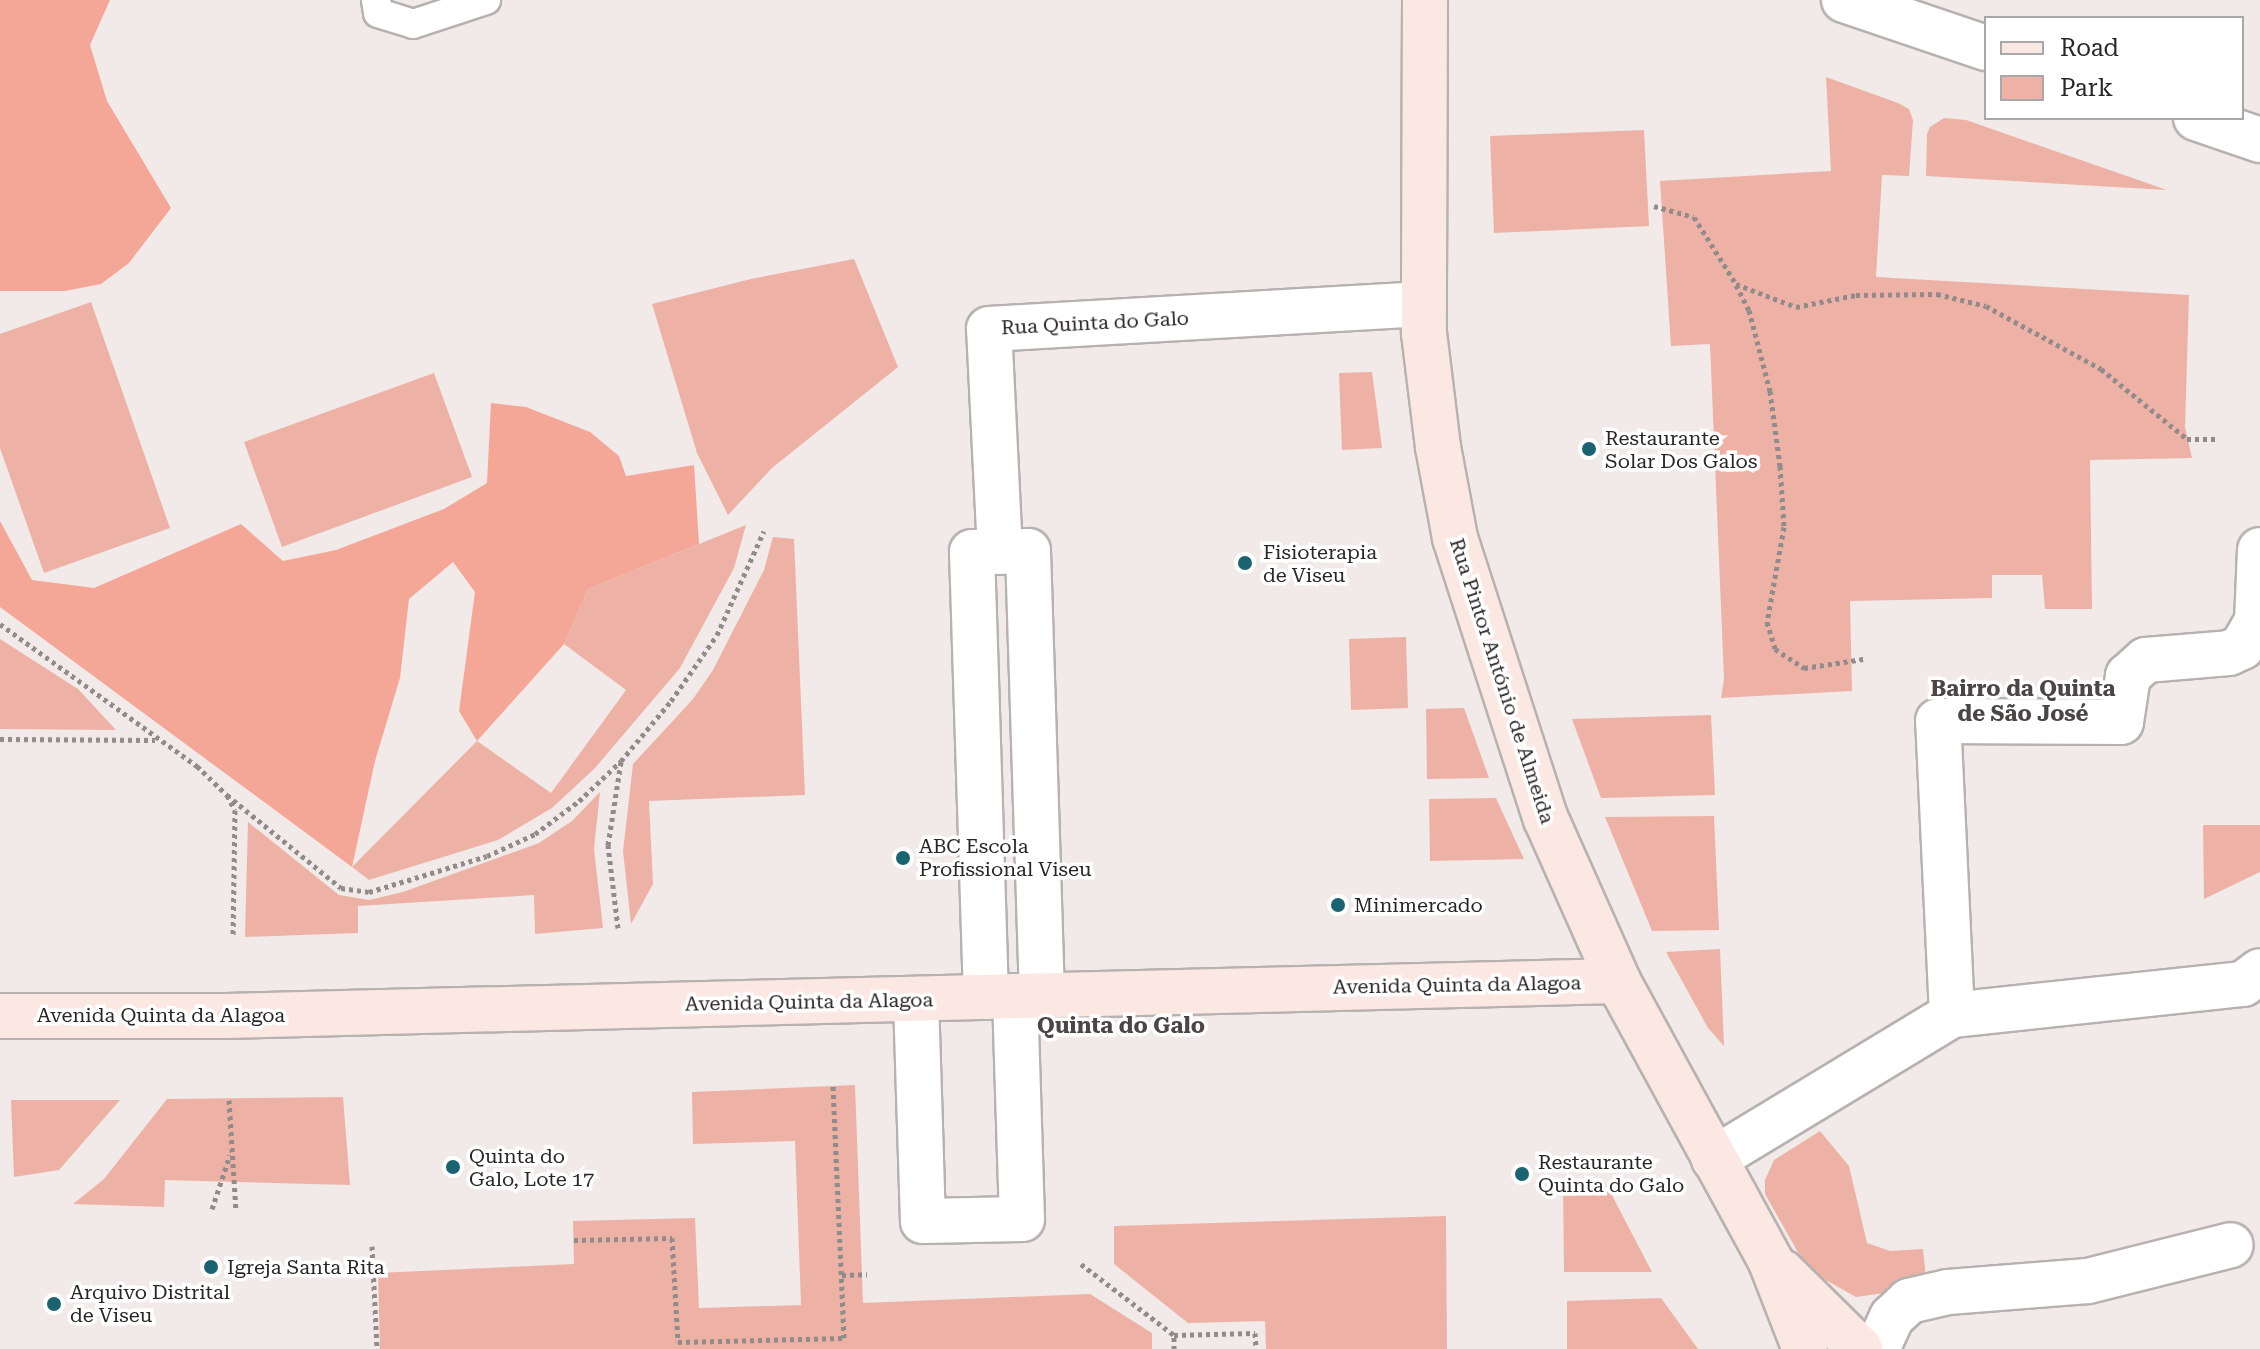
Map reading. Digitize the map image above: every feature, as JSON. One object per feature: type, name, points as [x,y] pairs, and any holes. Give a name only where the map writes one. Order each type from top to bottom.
[{"type":"street","name":"Rua Pintor António de Almeida","points":[[1406,0],[1424,50]]},
{"type":"street","name":"Rua Pintor António de Almeida","points":[[1425,0],[1423,304],[1438,447],[1455,538],[1546,819],[1618,981],[1771,1262],[1805,1349]]},
{"type":"street","points":[[1844,0],[1984,47]]},
{"type":"street","points":[[2202,120],[2260,140]]},
{"type":"street","name":"Rua Quinta do Galo","points":[[1014,996],[972,552],[1000,552],[989,329],[1423,304]]},
{"type":"street","points":[[1952,1015],[1938,721],[2121,722],[2128,676],[2146,660],[2229,653],[2242,647],[2257,621],[2260,550]]},
{"type":"street","name":"Avenida Quinta da Alagoa","points":[[0,1016],[168,1017],[1618,981]]},
{"type":"street","points":[[1714,1159],[1952,1015],[2254,987]]},
{"type":"street","points":[[916,999],[923,1221],[1022,1219],[1014,996]]},
{"type":"street","points":[[1877,1349],[1892,1317],[1909,1301],[1948,1292],[2088,1281],[2231,1245]]},
{"type":"street","name":"Rua Pintor António de Almeida","points":[[1771,1262],[1860,1349]]},
{"type":"lane","points":[[376,0],[378,13],[413,24],[486,0]]},
{"type":"path","points":[[1654,206],[1694,217],[1749,310],[1770,391],[1780,466],[1784,527],[1767,622],[1775,649],[1804,668],[1863,659]]},
{"type":"path","points":[[1736,284],[1796,307],[1856,295],[1937,294],[1986,306],[2101,369],[2187,439],[2218,439]]},
{"type":"path","points":[[0,624],[197,766],[227,795],[341,888],[369,892],[487,856],[535,834],[579,801],[621,761],[671,701],[717,635],[764,531]]},
{"type":"path","points":[[0,739],[158,740]]},
{"type":"path","points":[[618,928],[608,845],[621,761]]},
{"type":"path","points":[[227,795],[235,810],[233,937]]},
{"type":"path","points":[[574,1240],[672,1238],[678,1342],[844,1338],[833,1085]]},
{"type":"path","points":[[229,1100],[236,1210]]},
{"type":"path","points":[[212,1209],[232,1150]]},
{"type":"path","points":[[372,1246],[377,1349]]},
{"type":"path","points":[[1081,1264],[1174,1335],[1255,1333],[1256,1349]]},
{"type":"path","points":[[842,1275],[867,1274]]},
{"type":"path","points":[[1174,1335],[1174,1349]]},
{"type":"green space","points":[[1826,77],[1898,103],[1909,109],[1913,120],[1909,176],[1882,175],[1876,277],[2189,295],[2185,427],[2192,458],[2090,460],[2092,609],[2045,609],[2042,575],[1992,575],[1992,598],[1850,601],[1852,691],[1721,698],[1724,679],[1710,344],[1671,346],[1660,181],[1831,171]]},
{"type":"green space","points":[[1944,118],[1966,120],[2167,190],[1926,176],[1927,134],[1930,127]]},
{"type":"green space","points":[[1644,130],[1649,226],[1494,233],[1490,136]]},
{"type":"green space","points":[[854,259],[898,367],[772,468],[728,515],[697,453],[652,304],[751,279]]},
{"type":"green space","points":[[91,302],[170,528],[44,573],[0,448],[0,334]]},
{"type":"green space","points":[[1372,372],[1382,448],[1342,450],[1339,373]]},
{"type":"green space","points":[[434,373],[472,477],[282,547],[244,442]]},
{"type":"green space","points":[[746,525],[734,568],[680,668],[595,768],[552,808],[498,840],[369,880],[352,867],[477,741],[551,793],[626,690],[564,644],[588,589]]},
{"type":"green space","points":[[773,537],[794,539],[805,795],[649,801],[653,884],[631,924],[623,851],[633,764],[693,699],[713,670],[764,570]]},
{"type":"green space","points":[[1406,637],[1408,708],[1351,710],[1349,639]]},
{"type":"green space","points":[[0,639],[78,689],[116,730],[0,729]]},
{"type":"green space","points":[[1464,708],[1489,778],[1427,779],[1426,709]]},
{"type":"green space","points":[[1711,715],[1715,795],[1601,798],[1572,719]]},
{"type":"green space","points":[[600,792],[594,849],[603,928],[535,934],[534,895],[358,906],[358,933],[245,937],[248,822],[339,895],[369,900],[403,892],[539,843],[572,821]]},
{"type":"green space","points":[[1496,798],[1524,859],[1430,861],[1429,799]]},
{"type":"green space","points":[[1714,816],[1719,930],[1652,931],[1605,817]]},
{"type":"green space","points":[[2203,825],[2260,825],[2260,872],[2204,899]]},
{"type":"green space","points":[[1720,949],[1724,1046],[1708,1028],[1666,952]]},
{"type":"green space","points":[[855,1085],[863,1303],[1090,1294],[1152,1333],[1152,1349],[380,1349],[378,1273],[574,1264],[573,1221],[695,1218],[699,1308],[801,1305],[795,1141],[693,1144],[692,1092]]},
{"type":"green space","points":[[343,1097],[350,1185],[165,1180],[164,1207],[73,1204],[104,1179],[167,1099]]},
{"type":"green space","points":[[11,1100],[120,1100],[59,1170],[14,1177]]},
{"type":"green space","points":[[1820,1131],[1849,1166],[1867,1243],[1890,1251],[1923,1249],[1927,1287],[1856,1297],[1808,1270],[1765,1194],[1765,1180],[1774,1160]]},
{"type":"green space","points":[[1563,1182],[1605,1182],[1652,1272],[1564,1272]]},
{"type":"green space","points":[[1446,1216],[1447,1349],[1266,1349],[1265,1321],[1188,1323],[1114,1264],[1114,1226]]},
{"type":"green space","points":[[1661,1298],[1698,1349],[1567,1349],[1567,1301]]},
{"type":"shaded area","points":[[0,0],[110,0],[90,45],[107,101],[171,208],[129,263],[101,284],[65,291],[0,291]]},
{"type":"shaded area","points":[[491,403],[526,407],[590,432],[619,456],[626,476],[694,465],[699,544],[588,589],[564,644],[477,741],[459,711],[475,592],[453,562],[409,599],[400,678],[375,761],[352,867],[0,607],[0,521],[32,580],[94,588],[241,524],[283,561],[336,550],[444,509],[487,483]]},
{"type":"place","name":"Restaurante Solar Dos Galos","points":[[1589,449]]},
{"type":"place","name":"Fisioterapia de Viseu","points":[[1245,563]]},
{"type":"place","name":"ABC Escola Profissional Viseu","points":[[903,858]]},
{"type":"place","name":"Minimercado","points":[[1338,905]]},
{"type":"place","name":"Quinta do Galo, Lote 17","points":[[453,1167]]},
{"type":"place","name":"Restaurante Quinta do Galo","points":[[1522,1174]]},
{"type":"place","name":"Igreja Santa Rita","points":[[211,1267]]},
{"type":"place","name":"Arquivo Distrital de Viseu","points":[[54,1304]]},
{"type":"district","name":"Bairro da Quinta de São José","points":[[2023,700]]},
{"type":"district","name":"Quinta do Galo","points":[[1121,1026]]}]
